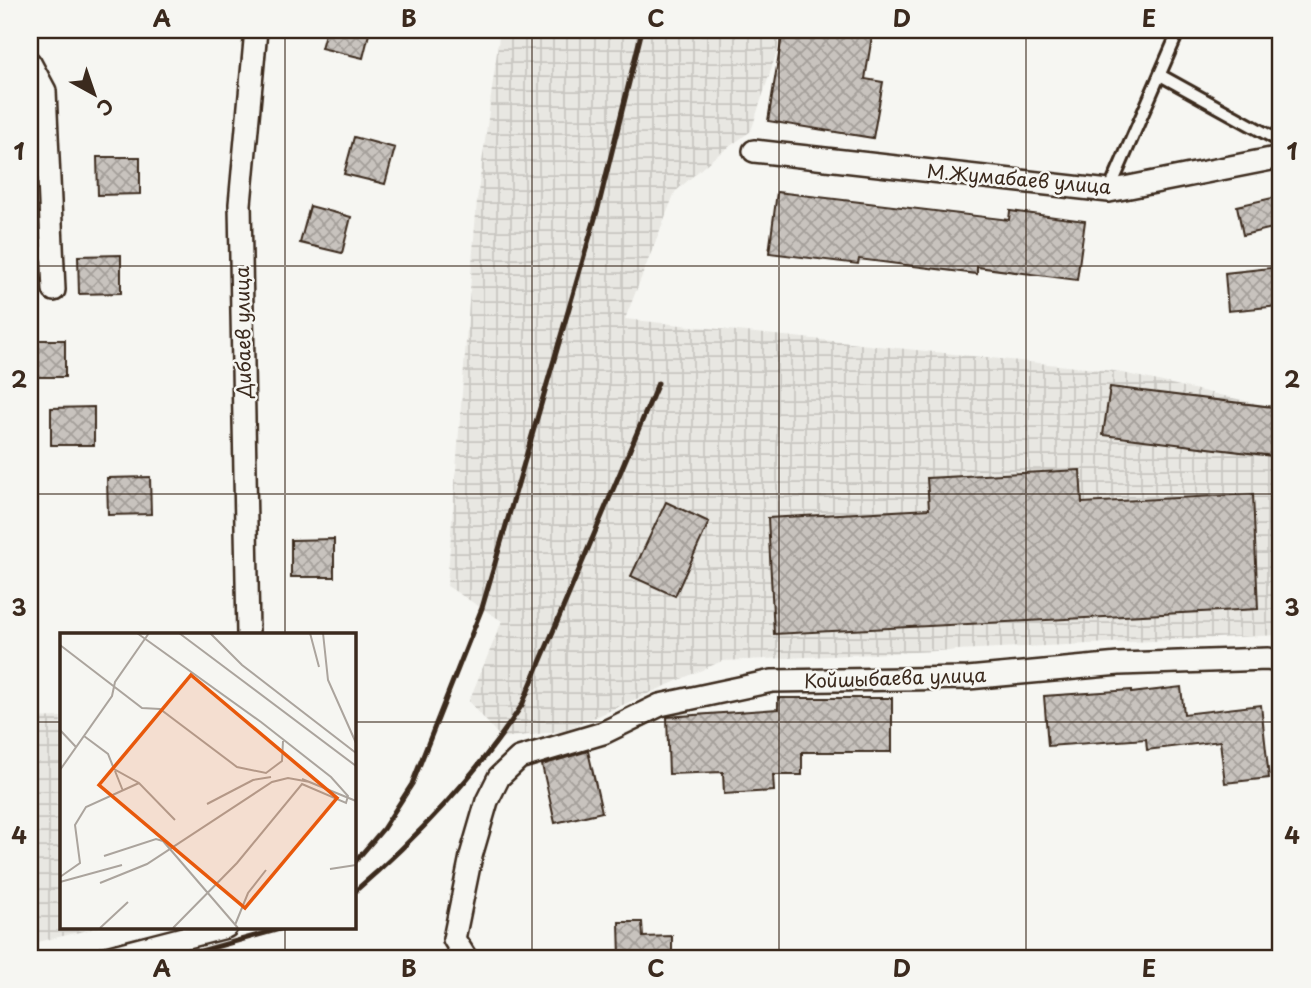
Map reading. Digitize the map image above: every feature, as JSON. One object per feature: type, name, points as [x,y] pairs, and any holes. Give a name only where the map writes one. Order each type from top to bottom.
[{"type":"street","name":"Дибаев улица","points":[[247,633],[240,204],[256,30]]},
{"type":"street","points":[[30,63],[46,91],[54,290]]},
{"type":"street","name":"М.Жумабаев улица","points":[[754,151],[1109,191],[1281,157]]},
{"type":"street","name":"Койшыбаева улица","points":[[466,958],[454,939],[471,856],[487,801],[499,777],[519,758],[603,733],[660,705],[772,681],[968,678],[1119,664],[1268,659],[1281,662]]},
{"type":"street","points":[[106,958],[222,928]]},
{"type":"lane","points":[[1109,191],[1179,30]]},
{"type":"lane","points":[[1160,75],[1281,142]]},
{"type":"shaded area","points":[[500,30],[784,30],[751,131],[711,160],[675,192],[625,319],[1114,371],[1281,409],[1281,635],[722,661],[564,731],[501,738],[469,701],[502,621],[447,586],[477,200]]},
{"type":"shaded area","points":[[60,717],[60,928],[96,928],[30,944],[30,718]]},
{"type":"building","points":[[326,30],[370,30],[363,58],[321,48]]},
{"type":"building","points":[[783,30],[873,30],[865,79],[883,82],[873,138],[768,121]]},
{"type":"building","points":[[354,137],[395,148],[385,184],[344,174]]},
{"type":"building","points":[[97,157],[140,157],[140,194],[98,195]]},
{"type":"building","points":[[777,192],[1009,220],[1010,211],[1085,221],[1077,280],[977,267],[977,274],[859,259],[858,264],[769,253]]},
{"type":"building","points":[[1281,196],[1281,226],[1243,235],[1237,206]]},
{"type":"building","points":[[310,206],[351,217],[342,253],[300,243]]},
{"type":"building","points":[[121,255],[121,293],[79,294],[78,256]]},
{"type":"building","points":[[1281,267],[1281,306],[1228,311],[1225,273]]},
{"type":"building","points":[[30,340],[65,340],[65,377],[30,377]]},
{"type":"building","points":[[1110,387],[1281,408],[1281,457],[1103,435]]},
{"type":"building","points":[[94,407],[94,445],[51,445],[51,408]]},
{"type":"building","points":[[1080,470],[1082,503],[1253,494],[1258,609],[774,634],[768,518],[929,509],[927,478]]},
{"type":"building","points":[[150,477],[151,514],[108,515],[107,478]]},
{"type":"building","points":[[666,502],[709,522],[675,596],[631,576]]},
{"type":"building","points":[[334,539],[334,577],[291,577],[291,540]]},
{"type":"building","points":[[1181,687],[1184,714],[1261,705],[1269,778],[1225,783],[1220,741],[1147,750],[1146,739],[1048,746],[1044,696],[1131,690],[1131,693]]},
{"type":"building","points":[[778,698],[892,698],[892,752],[802,752],[802,775],[773,775],[774,791],[724,794],[723,772],[669,774],[667,717],[778,709]]},
{"type":"building","points":[[588,751],[602,812],[555,823],[542,765]]},
{"type":"building","points":[[619,922],[642,922],[643,937],[672,936],[672,958],[620,958]]},
{"type":"railway","points":[[355,862],[383,829],[412,784],[482,608],[598,208],[642,30]]},
{"type":"railway","points":[[355,891],[445,804],[486,755],[522,705],[658,383]]},
{"type":"railway","points":[[176,958],[283,928]]}]
